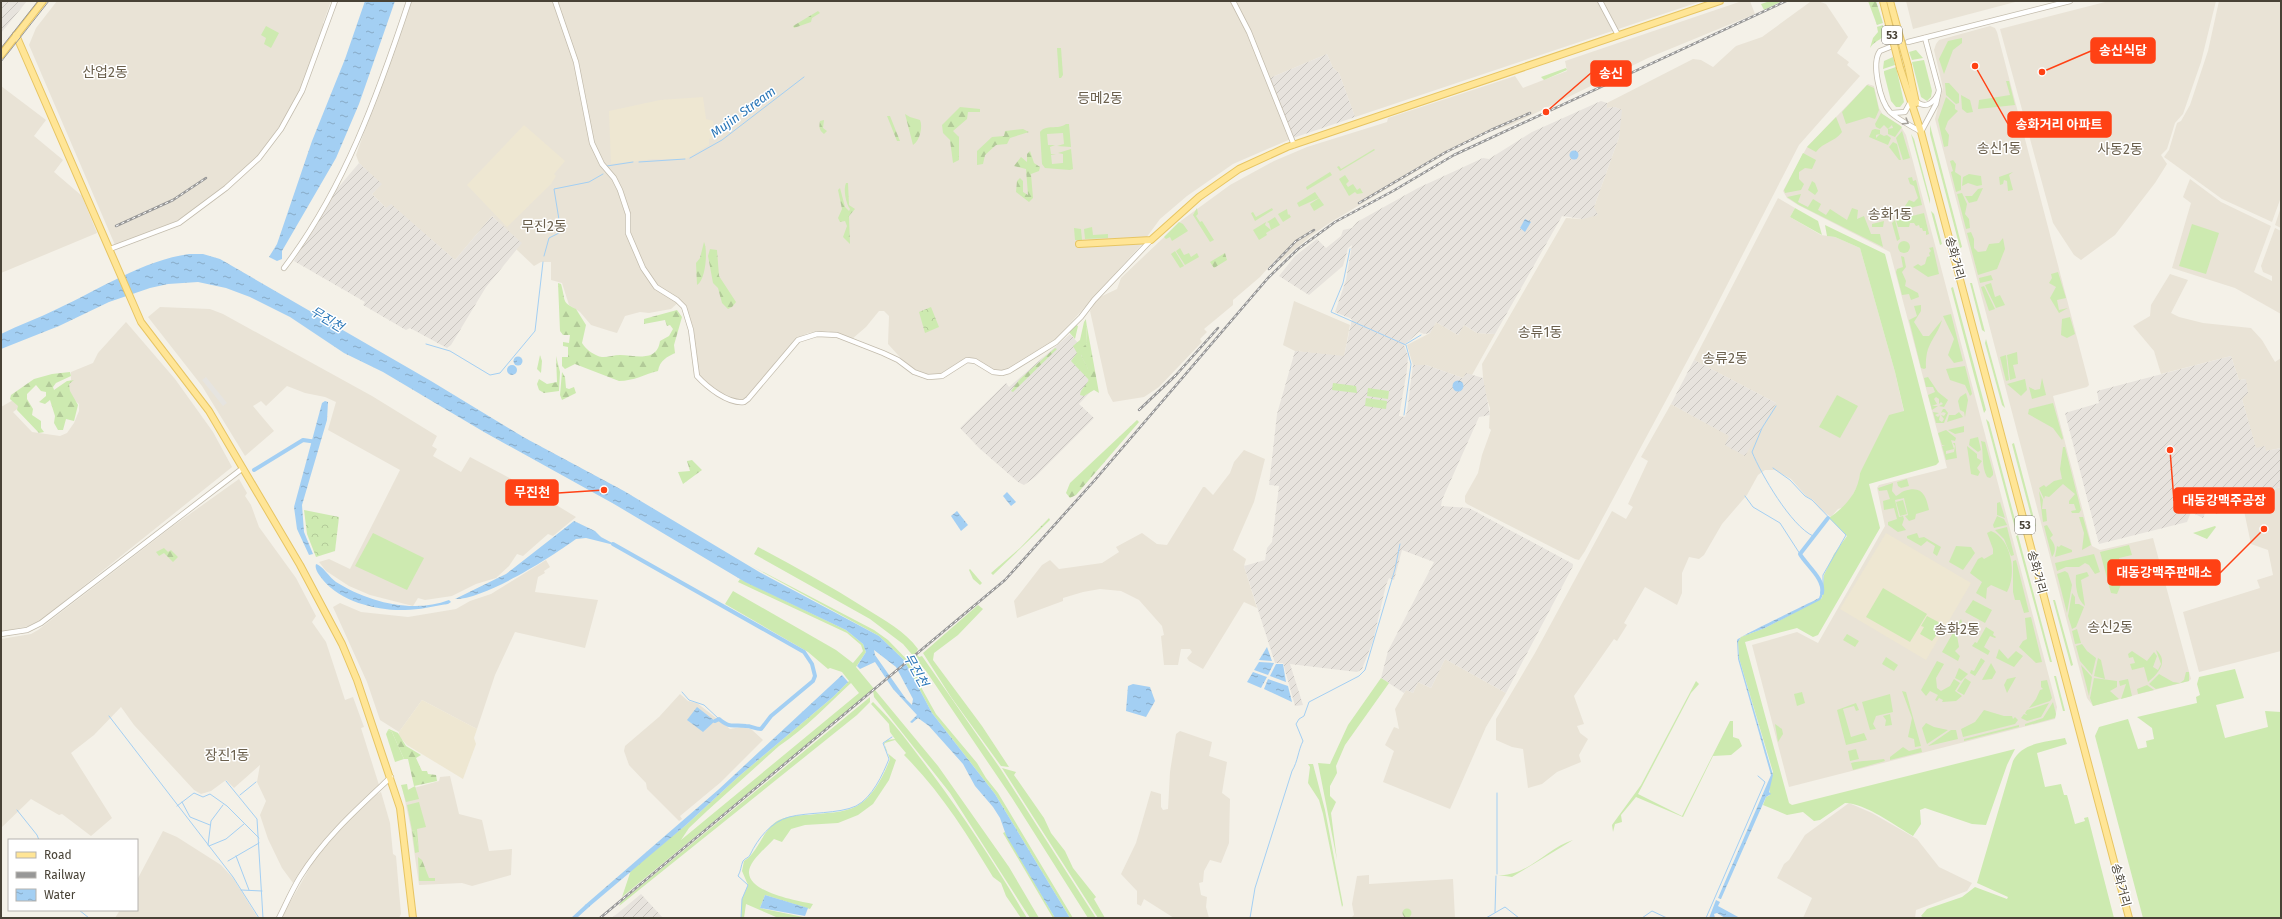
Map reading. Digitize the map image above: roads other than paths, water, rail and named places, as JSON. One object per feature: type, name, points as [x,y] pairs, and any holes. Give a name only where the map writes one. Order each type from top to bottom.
[{"type":"main road","points":[[1,54],[43,1]]},
{"type":"main road","points":[[1080,244],[1151,240],[1199,197],[1239,169],[1294,145],[1720,1]]},
{"type":"main road","name":"송화거리","points":[[1883,1],[1900,68],[1913,100],[1922,132],[2129,918]]},
{"type":"main road","name":"송화거리","points":[[1890,1],[1908,66],[1913,100]]},
{"type":"main road","points":[[16,35],[133,303],[148,332],[188,381],[209,410],[300,566],[342,644],[357,680],[391,777],[400,808],[412,918]]},
{"type":"street","points":[[110,249],[179,223],[226,188],[259,158],[281,129],[302,92],[335,1]]},
{"type":"street","points":[[284,268],[310,230],[352,155],[409,1]]},
{"type":"street","points":[[555,1],[576,62],[592,143],[602,164],[614,178],[620,190],[628,214],[627,228],[633,248],[650,279],[684,307],[691,330],[697,376],[718,393],[733,401],[744,402],[748,399],[798,340],[817,334],[837,335],[883,352],[898,360],[914,372],[928,377],[942,376],[963,361],[969,360],[993,372],[1006,372],[1056,342],[1081,317],[1094,300],[1151,240]]},
{"type":"street","points":[[1233,1],[1251,39],[1294,145]]},
{"type":"street","points":[[1600,1],[1618,35]]},
{"type":"street","points":[[1908,42],[2070,1]]},
{"type":"street","points":[[1890,47],[1880,51],[1875,62],[1884,104],[1890,112],[1922,132],[1936,104],[1939,90],[1925,38]]},
{"type":"street","points":[[1890,112],[1905,112],[1913,100],[1922,105],[1930,104],[1939,90]]},
{"type":"street","points":[[1,634],[26,630],[41,624],[243,468]]},
{"type":"street","points":[[279,918],[299,878],[315,856],[336,830],[391,777]]},
{"type":"water","points":[[365,1],[395,1],[359,104],[336,158],[282,251],[282,259],[277,261],[269,257],[277,244],[312,141],[345,59]]},
{"type":"water","points":[[1574,150],[1579,155],[1574,160],[1569,155]]},
{"type":"water","points":[[1525,219],[1531,222],[1525,232],[1520,228]]},
{"type":"water","name":"무진천","points":[[189,254],[203,254],[220,259],[431,381],[525,438],[624,491],[761,573],[879,636],[904,660],[932,713],[995,794],[1070,918],[1055,918],[1006,835],[1000,818],[993,807],[975,786],[963,764],[929,726],[918,718],[912,723],[910,722],[917,715],[893,689],[875,662],[860,669],[857,666],[866,652],[863,644],[846,630],[745,582],[614,504],[484,432],[383,372],[344,353],[290,317],[250,297],[226,288],[198,282],[168,284],[150,288],[109,302],[59,326],[1,349],[1,334],[138,269],[172,257]],"holes":[[[874,650],[896,667],[913,699],[912,705],[906,699],[875,655]]]},
{"type":"water","points":[[518,356],[523,361],[518,366],[513,361]]},
{"type":"water","points":[[512,365],[517,370],[512,375],[507,370]]},
{"type":"water","points":[[1456,381],[1460,381],[1462,382],[1462,390],[1456,391],[1453,388],[1453,384]]},
{"type":"water","points":[[325,401],[328,402],[327,420],[302,505],[304,532],[313,554],[309,555],[297,529],[294,507],[322,403]]},
{"type":"water","points":[[1007,492],[1016,502],[1011,506],[1003,496]]},
{"type":"water","points":[[957,511],[968,525],[961,531],[951,516]]},
{"type":"water","points":[[574,521],[595,531],[601,537],[618,546],[586,538],[576,539],[535,566],[500,585],[468,597],[455,599],[506,574]]},
{"type":"water","points":[[316,564],[336,582],[376,600],[406,606],[421,606],[449,600],[451,602],[448,604],[426,608],[405,610],[383,609],[361,604],[331,588],[318,572]]},
{"type":"water","points":[[1822,589],[1822,597],[1820,600],[1765,628],[1742,636],[1819,598]]},
{"type":"water","points":[[1741,637],[1738,642],[1739,658],[1773,775],[1769,792],[1771,794],[1766,797],[1721,899],[1718,898],[1771,775],[1738,659],[1737,640]]},
{"type":"water","points":[[1267,647],[1272,661],[1259,660]]},
{"type":"water","points":[[1259,662],[1274,663],[1268,675],[1254,670]]},
{"type":"water","points":[[1276,664],[1283,664],[1286,682],[1270,676]]},
{"type":"water","points":[[1253,672],[1267,677],[1261,688],[1247,682]]},
{"type":"water","points":[[842,675],[848,682],[833,697],[738,777],[686,825],[583,912],[585,905],[718,790]]},
{"type":"water","points":[[1268,679],[1288,686],[1292,702],[1264,689]]},
{"type":"water","points":[[1133,684],[1150,687],[1155,701],[1146,717],[1126,711],[1128,686]]},
{"type":"water","points":[[697,707],[715,721],[703,732],[687,720]]},
{"type":"water","points":[[765,895],[808,908],[805,916],[760,908]]},
{"type":"water","points":[[1716,900],[1720,902],[1718,906],[1740,918],[1725,918],[1717,913],[1714,914],[1715,918],[1709,918]]},
{"type":"waterway","name":"Mujin Stream","points":[[690,158],[722,140],[804,77]]},
{"type":"waterway","name":"Mujin Stream","points":[[639,162],[685,159]]},
{"type":"waterway","name":"Mujin Stream","points":[[607,166],[633,162]]},
{"type":"waterway","name":"Mujin Stream","points":[[544,256],[549,238],[561,232],[554,189],[589,182],[603,174]]},
{"type":"waterway","points":[[1350,249],[1343,283],[1331,312],[1406,345],[1411,364],[1404,415]]},
{"type":"waterway","name":"Mujin Stream","points":[[426,344],[450,351],[490,375],[500,373],[535,331],[543,262]]},
{"type":"waterway","points":[[1406,344],[1421,335]]},
{"type":"waterway","points":[[1776,406],[1762,428],[1752,452],[1769,486],[1786,511],[1795,522],[1813,536]]},
{"type":"waterway","points":[[254,470],[303,440],[317,442]]},
{"type":"waterway","points":[[1773,468],[1790,480],[1805,496],[1812,500],[1846,535],[1823,575],[1823,589]]},
{"type":"waterway","points":[[1745,496],[1753,507],[1780,523],[1800,554]]},
{"type":"waterway","points":[[1822,593],[1821,583],[1818,577],[1800,554],[1828,518]]},
{"type":"waterway","points":[[613,544],[804,652],[812,664],[815,676],[813,681],[771,716],[761,729],[748,726],[729,725],[719,719],[715,721]]},
{"type":"waterway","points":[[1250,918],[1255,888],[1303,741],[1296,724],[1299,719],[1304,716],[1309,702],[1359,676],[1365,670],[1395,569],[1400,544]]},
{"type":"waterway","points":[[682,692],[689,700],[704,705],[719,719]]},
{"type":"waterway","points":[[109,716],[233,877],[259,918]]},
{"type":"waterway","points":[[741,918],[742,899],[748,885],[738,876],[743,861],[749,856],[761,837],[782,819],[805,814],[849,809],[862,802],[872,792],[884,772],[889,759],[883,743],[892,737]]},
{"type":"waterway","points":[[1706,918],[1765,782],[1758,776]]},
{"type":"waterway","points":[[226,781],[257,819],[263,918]]},
{"type":"waterway","points":[[240,795],[256,782]]},
{"type":"waterway","points":[[177,806],[194,793],[203,797],[210,794],[227,806],[259,838]]},
{"type":"waterway","points":[[1497,793],[1497,874]]},
{"type":"waterway","points":[[182,802],[190,817],[210,825]]},
{"type":"waterway","points":[[208,845],[211,821],[223,805]]},
{"type":"waterway","points":[[17,810],[39,839]]},
{"type":"waterway","points":[[209,846],[226,839],[244,824]]},
{"type":"waterway","points":[[228,861],[259,843]]},
{"type":"waterway","points":[[236,856],[249,890]]},
{"type":"waterway","points":[[1495,912],[1496,876]]},
{"type":"waterway","points":[[241,890],[262,891]]},
{"type":"waterway","points":[[574,918],[587,906]]},
{"type":"waterway","points":[[1486,918],[1505,907],[1519,918]]},
{"type":"waterway","points":[[80,911],[89,918]]},
{"type":"waterway","points":[[1642,918],[1652,911],[1667,918]]},
{"type":"tram line","points":[[1,48],[38,1]]},
{"type":"tram line","points":[[1,62],[49,1]]},
{"type":"railway","points":[[600,918],[1005,580],[1094,481],[1268,278],[1298,249],[1335,222],[1393,191],[1454,155],[1786,1]]},
{"type":"railway","points":[[1359,203],[1446,152],[1530,113]]},
{"type":"railway","points":[[116,226],[173,200],[206,178]]},
{"type":"railway","points":[[1269,269],[1296,241],[1314,230]]},
{"type":"railway","points":[[1139,410],[1176,375],[1218,328]]},
{"type":"place","name":"송화거리 아파트","points":[[1975,66]]},
{"type":"place","name":"송신식당","points":[[2042,72]]},
{"type":"place","name":"송신","points":[[1546,112]]},
{"type":"place","name":"대동강맥주공장","points":[[2170,450]]},
{"type":"place","name":"무진천","points":[[604,490]]},
{"type":"place","name":"대동강맥주판매소","points":[[2264,529]]},
{"type":"district","name":"산업2동","points":[[105,72]]},
{"type":"district","name":"등메2동","points":[[1100,98]]},
{"type":"district","name":"송신1동","points":[[1999,148]]},
{"type":"district","name":"사동2동","points":[[2120,149]]},
{"type":"district","name":"송화1동","points":[[1890,214]]},
{"type":"district","name":"무진2동","points":[[544,226]]},
{"type":"district","name":"송류1동","points":[[1540,332]]},
{"type":"district","name":"송류2동","points":[[1725,358]]},
{"type":"district","name":"송신2동","points":[[2110,627]]},
{"type":"district","name":"송화2동","points":[[1957,629]]},
{"type":"district","name":"장진1동","points":[[227,755]]}]
